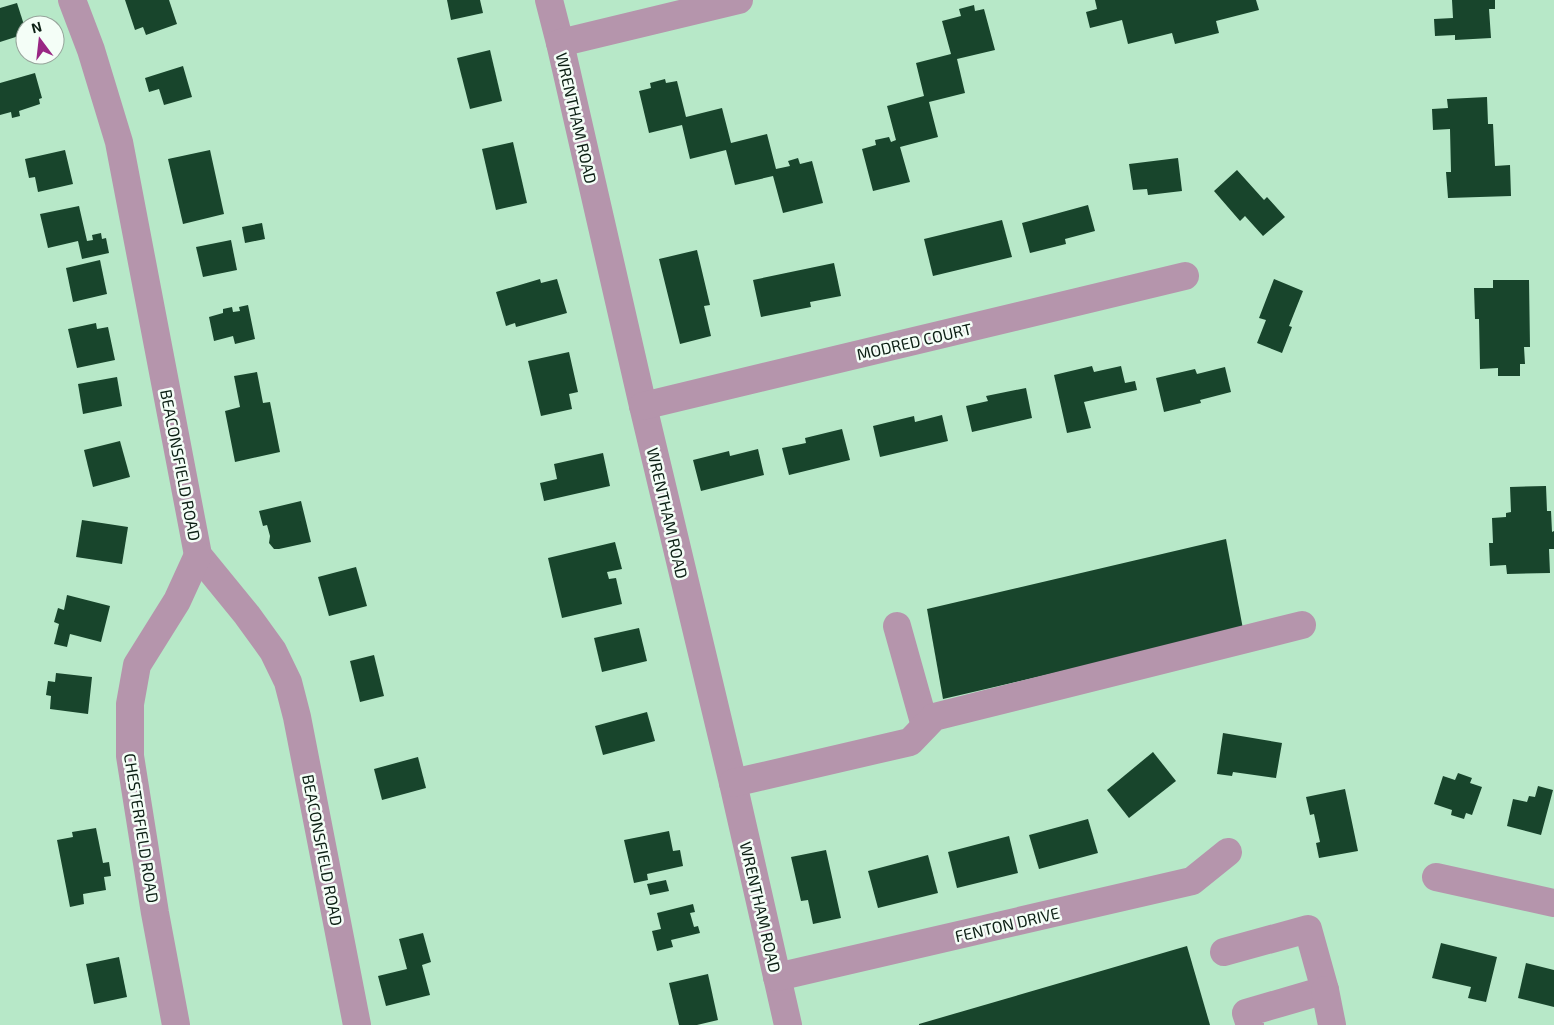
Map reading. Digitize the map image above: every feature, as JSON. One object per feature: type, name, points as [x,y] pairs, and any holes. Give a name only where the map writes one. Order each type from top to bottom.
[{"type":"street","name":"BEACONSFIELD ROAD","points":[[72,0],[91,50],[119,142],[198,555],[247,615],[273,651],[288,682],[297,717],[357,1025]]},
{"type":"street","name":"WRENTHAM ROAD","points":[[549,0],[642,406],[733,784],[788,1025]]},
{"type":"street","points":[[560,43],[739,0]]},
{"type":"street","name":"MODRED COURT","points":[[642,406],[1185,276]]},
{"type":"street","name":"CHESTERFIELD ROAD","points":[[176,1025],[155,913],[130,756],[130,704],[137,665],[177,600],[198,555]]},
{"type":"street","points":[[733,784],[910,742],[934,716],[1302,625]]},
{"type":"street","points":[[897,626],[925,726]]},
{"type":"street","name":"FENTON DRIVE","points":[[777,977],[1192,881],[1228,852]]},
{"type":"street","points":[[1436,877],[1554,903]]},
{"type":"street","points":[[1224,952],[1308,929],[1325,990],[1332,1025]]},
{"type":"street","points":[[1250,1025],[1246,1013],[1325,990]]},
{"type":"building","points":[[125,0],[169,0],[177,24],[146,35],[143,27],[135,30]]},
{"type":"building","points":[[447,0],[480,0],[483,13],[451,20]]},
{"type":"building","points":[[1095,0],[1256,0],[1259,10],[1216,21],[1219,33],[1175,44],[1172,33],[1128,44],[1122,20],[1090,28],[1086,12],[1097,9]]},
{"type":"building","points":[[1452,0],[1495,0],[1495,9],[1489,9],[1491,38],[1455,40],[1455,35],[1435,36],[1434,19],[1453,18]]},
{"type":"building","points":[[17,3],[21,15],[15,15],[15,37],[0,42],[0,8]]},
{"type":"building","points":[[974,5],[975,11],[984,9],[995,50],[957,59],[965,93],[929,102],[938,137],[900,147],[910,182],[873,191],[862,149],[876,145],[875,140],[889,137],[891,142],[896,140],[887,106],[924,96],[916,63],[951,54],[942,21],[961,16],[959,9]]},
{"type":"building","points":[[490,50],[502,101],[470,109],[457,58]]},
{"type":"building","points":[[183,66],[192,97],[164,105],[159,89],[149,92],[145,78]]},
{"type":"building","points":[[35,73],[42,98],[39,99],[40,104],[19,111],[20,116],[12,118],[11,112],[0,115],[0,83]]},
{"type":"building","points":[[665,79],[666,83],[677,81],[686,117],[722,108],[731,143],[767,134],[776,169],[790,166],[788,161],[798,158],[800,164],[812,161],[823,203],[783,213],[773,176],[735,185],[726,150],[690,159],[682,125],[649,133],[639,91],[651,88],[650,83]]},
{"type":"building","points":[[1487,97],[1488,124],[1493,124],[1495,166],[1510,165],[1511,196],[1448,198],[1446,172],[1451,172],[1450,129],[1433,130],[1432,109],[1448,108],[1447,99]]},
{"type":"building","points":[[513,142],[527,203],[496,210],[482,149]]},
{"type":"building","points":[[65,150],[73,184],[38,192],[35,177],[29,178],[25,159]]},
{"type":"building","points":[[210,150],[224,214],[183,224],[168,159]]},
{"type":"building","points":[[1178,158],[1182,191],[1148,195],[1147,189],[1133,190],[1129,164]]},
{"type":"building","points":[[1237,170],[1264,200],[1267,197],[1285,217],[1263,236],[1245,216],[1240,221],[1214,191]]},
{"type":"building","points":[[1088,205],[1095,231],[1065,239],[1066,244],[1030,253],[1022,223]]},
{"type":"building","points":[[79,206],[87,241],[93,240],[92,235],[101,233],[102,239],[106,238],[109,253],[82,259],[78,241],[48,248],[40,214]]},
{"type":"building","points":[[1002,220],[1012,257],[933,276],[924,239]]},
{"type":"building","points":[[262,223],[265,239],[245,243],[242,227]]},
{"type":"building","points":[[231,240],[237,270],[203,277],[196,247]]},
{"type":"building","points":[[697,250],[710,305],[704,306],[711,336],[680,344],[659,259]]},
{"type":"building","points":[[100,260],[107,294],[73,302],[66,268]]},
{"type":"building","points":[[834,263],[841,296],[810,302],[811,307],[761,317],[753,280]]},
{"type":"building","points":[[540,279],[541,283],[557,279],[567,313],[516,327],[515,323],[506,326],[496,292]]},
{"type":"building","points":[[1274,279],[1303,291],[1289,326],[1292,327],[1282,353],[1257,343],[1266,320],[1259,318]]},
{"type":"building","points":[[1493,280],[1529,280],[1530,347],[1524,347],[1525,364],[1520,364],[1520,376],[1498,376],[1498,368],[1480,369],[1479,319],[1475,319],[1474,288],[1493,288]]},
{"type":"building","points":[[248,305],[255,339],[235,344],[233,336],[214,341],[209,317],[223,313],[223,309],[232,307],[233,312],[240,311],[239,307]]},
{"type":"building","points":[[96,323],[97,329],[108,327],[115,360],[77,368],[68,329]]},
{"type":"building","points":[[569,352],[578,392],[569,394],[572,409],[541,416],[528,361]]},
{"type":"building","points":[[1092,366],[1094,372],[1121,366],[1125,383],[1135,381],[1137,390],[1084,402],[1091,428],[1067,433],[1054,375]]},
{"type":"building","points":[[1225,367],[1231,392],[1200,400],[1201,403],[1164,412],[1156,378],[1195,369],[1197,374]]},
{"type":"building","points":[[257,372],[263,403],[270,402],[280,452],[235,462],[225,411],[240,407],[234,376]]},
{"type":"building","points":[[117,377],[122,406],[83,414],[78,384]]},
{"type":"building","points":[[1026,388],[1032,418],[972,432],[966,406],[988,401],[986,396]]},
{"type":"building","points":[[942,415],[948,441],[880,457],[873,426],[914,416],[915,422]]},
{"type":"building","points":[[842,429],[850,460],[789,475],[782,448],[806,443],[805,438]]},
{"type":"building","points":[[120,441],[130,477],[93,487],[84,450]]},
{"type":"building","points":[[758,449],[764,475],[701,491],[693,460],[729,451],[730,456]]},
{"type":"building","points":[[603,453],[610,486],[544,501],[540,483],[557,479],[554,464]]},
{"type":"building","points":[[1546,486],[1547,511],[1551,511],[1552,532],[1554,531],[1554,549],[1549,549],[1550,573],[1507,574],[1506,565],[1490,566],[1489,543],[1493,543],[1492,518],[1506,517],[1506,513],[1511,512],[1510,487]]},
{"type":"building","points":[[301,501],[311,542],[274,549],[269,543],[270,536],[267,525],[263,526],[259,511]]},
{"type":"building","points":[[82,520],[128,527],[122,564],[76,557]]},
{"type":"building","points":[[1226,539],[1243,629],[943,699],[927,609]]},
{"type":"building","points":[[615,542],[622,569],[607,572],[609,579],[616,578],[622,604],[562,618],[548,558]]},
{"type":"building","points":[[356,567],[367,606],[329,616],[318,577]]},
{"type":"building","points":[[67,595],[110,606],[101,642],[70,634],[67,647],[54,644],[59,624],[54,622],[58,608],[64,610]]},
{"type":"building","points":[[639,628],[647,661],[602,672],[594,638]]},
{"type":"building","points":[[374,655],[384,696],[360,702],[350,661]]},
{"type":"building","points":[[56,673],[92,677],[88,714],[50,709],[51,696],[46,695],[48,681],[55,682]]},
{"type":"building","points":[[647,712],[655,741],[603,755],[595,726]]},
{"type":"building","points":[[1223,733],[1282,743],[1276,778],[1233,772],[1232,776],[1217,774]]},
{"type":"building","points":[[1153,752],[1176,781],[1129,818],[1107,790]]},
{"type":"building","points":[[418,757],[426,788],[382,800],[374,769]]},
{"type":"building","points":[[1458,773],[1472,778],[1470,783],[1482,787],[1472,815],[1466,813],[1464,819],[1451,815],[1452,810],[1434,804],[1443,776],[1455,780]]},
{"type":"building","points":[[1538,786],[1553,790],[1541,835],[1507,826],[1513,799],[1527,802],[1529,796],[1535,797]]},
{"type":"building","points":[[1345,789],[1358,851],[1319,858],[1316,843],[1320,842],[1314,814],[1310,815],[1306,797]]},
{"type":"building","points":[[1088,819],[1098,853],[1039,869],[1029,835]]},
{"type":"building","points":[[96,828],[103,863],[109,862],[111,876],[104,877],[106,890],[83,894],[84,904],[70,907],[57,840],[73,837],[72,832]]},
{"type":"building","points":[[669,831],[673,851],[680,850],[683,866],[647,874],[648,880],[634,883],[624,840]]},
{"type":"building","points":[[1009,836],[1018,873],[957,888],[948,852]]},
{"type":"building","points":[[826,850],[841,918],[813,924],[808,900],[801,901],[791,857]]},
{"type":"building","points":[[928,855],[938,893],[878,908],[868,871]]},
{"type":"building","points":[[666,880],[669,891],[650,895],[647,884]]},
{"type":"building","points":[[693,904],[695,912],[690,913],[694,927],[698,926],[700,933],[671,940],[673,947],[657,951],[652,931],[661,929],[657,913]]},
{"type":"building","points":[[423,933],[431,962],[422,965],[430,995],[386,1006],[378,976],[407,969],[399,939]]},
{"type":"building","points":[[1441,943],[1497,957],[1486,1002],[1468,998],[1471,987],[1432,978]]},
{"type":"building","points":[[1187,946],[1210,1025],[919,1025],[919,1024]]},
{"type":"building","points":[[119,957],[127,997],[94,1004],[86,964]]},
{"type":"building","points":[[1526,963],[1554,970],[1554,1007],[1518,998]]},
{"type":"building","points":[[708,974],[718,1020],[697,1025],[679,1025],[669,983]]}]
